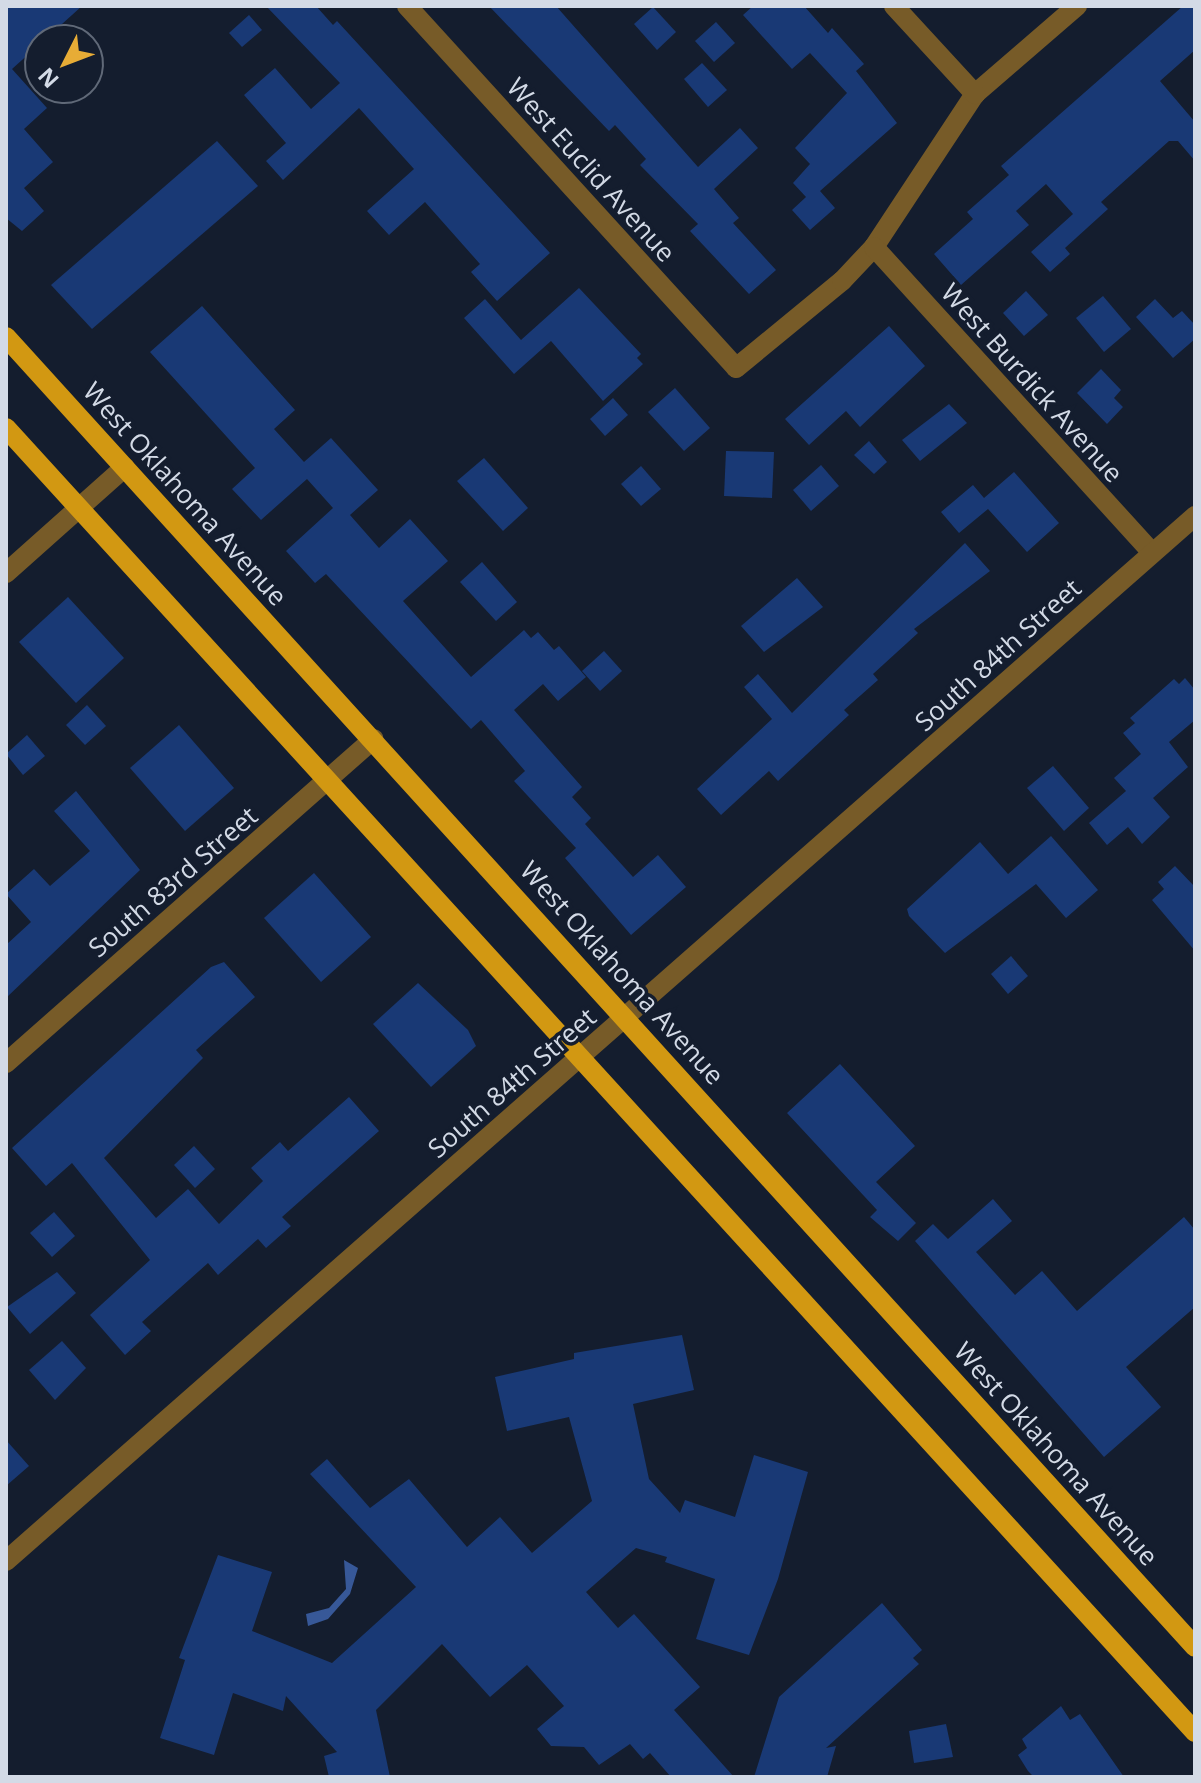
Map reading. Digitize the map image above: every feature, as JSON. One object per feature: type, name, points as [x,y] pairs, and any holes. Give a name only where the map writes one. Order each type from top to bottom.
[{"type":"main road","name":"West Oklahoma Avenue","points":[[6,337],[627,1017],[1195,1647]]},
{"type":"main road","points":[[6,428],[1195,1732]]},
{"type":"street","name":"West Euclid Avenue","points":[[407,6],[736,368],[874,247]]},
{"type":"street","points":[[894,6],[975,94]]},
{"type":"street","points":[[874,247],[975,94],[1077,6]]},
{"type":"street","name":"West Burdick Avenue","points":[[874,247],[1152,553]]},
{"type":"street","points":[[6,573],[125,467]]},
{"type":"street","name":"South 84th Street","points":[[6,1561],[1195,516]]},
{"type":"street","name":"South 83rd Street","points":[[6,1063],[374,739]]},
{"type":"water","points":[[344,1560],[358,1568],[350,1594],[328,1619],[308,1626],[306,1614],[329,1608],[346,1589]]},
{"type":"building","points":[[6,6],[82,6],[62,24],[24,24],[24,58],[12,69],[24,82],[24,104],[43,104],[47,108],[24,129],[53,162],[24,188],[44,211],[22,231],[6,218]]},
{"type":"building","points":[[266,6],[316,6],[333,25],[337,21],[550,253],[497,301],[471,272],[480,264],[425,202],[389,235],[367,211],[414,169],[359,108],[283,180],[266,161],[286,143],[244,95],[275,68],[311,109],[340,83]]},
{"type":"building","points":[[489,6],[556,6],[698,167],[740,128],[758,148],[714,189],[739,218],[733,223],[776,270],[749,294],[690,231],[698,224],[640,165],[646,159],[615,125],[609,131]]},
{"type":"building","points":[[753,6],[804,6],[828,33],[832,28],[864,64],[856,71],[897,123],[820,191],[835,208],[810,230],[792,210],[806,197],[793,183],[810,164],[795,148],[847,93],[810,53],[792,69],[743,15]]},
{"type":"building","points":[[1183,6],[1195,6],[1195,50],[1160,81],[1195,122],[1195,161],[1178,141],[1169,141],[1101,202],[1108,209],[1065,248],[1070,254],[1050,272],[1031,252],[1073,214],[1046,184],[1016,211],[1029,225],[961,285],[934,254],[973,219],[967,212],[1009,175],[1001,166]]},
{"type":"building","points":[[653,7],[676,32],[657,50],[634,24]]},
{"type":"building","points":[[249,15],[262,30],[242,47],[229,33]]},
{"type":"building","points":[[716,22],[735,43],[714,62],[695,41]]},
{"type":"building","points":[[702,63],[727,90],[708,107],[684,79]]},
{"type":"building","points":[[217,141],[258,186],[92,329],[51,285]]},
{"type":"building","points":[[579,288],[641,354],[637,358],[643,364],[603,401],[551,341],[514,374],[464,318],[485,299],[521,340]]},
{"type":"building","points":[[1026,291],[1048,315],[1024,336],[1003,313]]},
{"type":"building","points":[[1103,296],[1131,329],[1104,352],[1076,318]]},
{"type":"building","points":[[1155,299],[1173,318],[1182,311],[1195,325],[1195,339],[1173,358],[1136,317]]},
{"type":"building","points":[[202,306],[295,410],[274,429],[304,462],[331,438],[378,490],[350,515],[379,548],[410,519],[448,561],[403,601],[471,677],[524,630],[531,638],[538,632],[554,650],[559,646],[586,677],[558,701],[543,684],[514,710],[582,787],[572,797],[591,818],[585,824],[633,877],[658,855],[686,887],[631,935],[565,858],[576,848],[514,781],[525,771],[481,720],[471,729],[326,574],[315,583],[286,551],[333,508],[307,479],[261,520],[232,489],[255,468],[150,352]]},
{"type":"building","points":[[889,326],[925,366],[860,427],[846,411],[809,445],[785,419]]},
{"type":"building","points":[[1101,369],[1121,390],[1114,398],[1123,407],[1107,424],[1077,393]]},
{"type":"building","points":[[675,388],[710,428],[684,451],[648,412]]},
{"type":"building","points":[[613,398],[628,415],[605,436],[590,419]]},
{"type":"building","points":[[949,404],[967,423],[920,461],[902,440]]},
{"type":"building","points":[[869,441],[887,462],[874,474],[854,455]]},
{"type":"building","points":[[726,451],[774,452],[772,498],[724,496]]},
{"type":"building","points":[[484,458],[528,508],[503,531],[457,481]]},
{"type":"building","points":[[821,465],[839,486],[811,511],[793,490]]},
{"type":"building","points":[[641,466],[661,489],[641,506],[621,484]]},
{"type":"building","points":[[1014,472],[1059,523],[1027,552],[988,509],[959,533],[941,512],[973,485],[984,498]]},
{"type":"building","points":[[965,543],[990,571],[914,629],[918,633],[873,674],[878,680],[844,710],[849,715],[778,781],[769,771],[721,815],[697,789],[772,719],[744,687],[758,674],[792,713]]},
{"type":"building","points":[[482,562],[517,602],[496,621],[460,582]]},
{"type":"building","points":[[797,578],[823,607],[764,652],[741,626]]},
{"type":"building","points":[[68,597],[124,658],[76,703],[19,642]]},
{"type":"building","points":[[604,651],[622,671],[600,691],[582,671]]},
{"type":"building","points":[[1185,678],[1195,690],[1195,720],[1169,742],[1188,767],[1153,798],[1170,817],[1142,844],[1128,827],[1107,845],[1089,823],[1126,791],[1114,778],[1141,754],[1123,733],[1135,723],[1130,718],[1174,679],[1179,684]]},
{"type":"building","points":[[87,705],[106,726],[85,745],[66,725]]},
{"type":"building","points":[[179,725],[234,788],[185,831],[130,768]]},
{"type":"building","points":[[27,735],[45,756],[23,775],[6,754]]},
{"type":"building","points":[[1053,766],[1089,808],[1064,831],[1027,788]]},
{"type":"building","points":[[76,791],[140,870],[6,998],[6,945],[31,922],[6,894],[34,869],[50,886],[90,851],[54,811]]},
{"type":"building","points":[[1051,836],[1098,890],[1066,918],[1036,884],[945,953],[909,916],[907,909],[980,842],[1008,874]]},
{"type":"building","points":[[1175,866],[1195,887],[1195,951],[1152,900],[1164,889],[1158,882]]},
{"type":"building","points":[[314,873],[371,937],[321,982],[264,918]]},
{"type":"building","points":[[1011,956],[1028,976],[1008,994],[991,974]]},
{"type":"building","points":[[224,962],[255,997],[196,1050],[203,1058],[104,1158],[156,1218],[188,1189],[219,1224],[263,1181],[251,1168],[280,1142],[288,1151],[349,1097],[379,1131],[282,1217],[291,1226],[266,1248],[258,1239],[218,1275],[208,1263],[142,1322],[151,1331],[125,1355],[90,1315],[150,1260],[72,1163],[46,1186],[12,1148],[211,967]]},
{"type":"building","points":[[418,983],[468,1030],[476,1046],[431,1087],[373,1024]]},
{"type":"building","points":[[840,1064],[915,1146],[876,1182],[916,1223],[898,1241],[870,1217],[877,1210],[787,1113]]},
{"type":"building","points":[[194,1146],[215,1169],[195,1188],[174,1165]]},
{"type":"building","points":[[993,1199],[1012,1221],[976,1252],[1015,1295],[1042,1271],[1077,1311],[1184,1217],[1195,1230],[1195,1307],[1126,1367],[1161,1407],[1104,1457],[915,1241],[933,1224],[948,1239]]},
{"type":"building","points":[[54,1212],[75,1236],[52,1257],[30,1233]]},
{"type":"building","points":[[57,1272],[76,1293],[30,1334],[7,1307]]},
{"type":"building","points":[[682,1335],[694,1390],[633,1404],[649,1479],[680,1513],[685,1500],[735,1517],[754,1455],[808,1472],[778,1579],[749,1655],[696,1639],[715,1579],[665,1562],[667,1557],[636,1548],[586,1592],[618,1628],[634,1614],[700,1687],[674,1710],[734,1777],[671,1777],[650,1753],[643,1759],[630,1744],[599,1765],[584,1747],[551,1746],[537,1729],[564,1706],[527,1665],[490,1697],[442,1644],[376,1710],[390,1777],[329,1777],[324,1756],[337,1752],[286,1696],[283,1711],[233,1693],[214,1755],[160,1738],[185,1660],[179,1658],[218,1555],[272,1572],[252,1631],[332,1663],[416,1587],[310,1474],[327,1459],[370,1508],[409,1479],[467,1547],[500,1517],[532,1553],[592,1501],[569,1417],[507,1431],[495,1377],[574,1359],[574,1353]]},
{"type":"building","points":[[62,1341],[86,1368],[55,1400],[29,1370]]},
{"type":"building","points":[[6,1440],[29,1466],[6,1486]]},
{"type":"building","points":[[882,1603],[922,1650],[913,1658],[919,1664],[826,1748],[836,1746],[827,1777],[754,1777],[779,1697]]},
{"type":"building","points":[[1061,1706],[1070,1720],[1080,1714],[1124,1777],[1034,1777],[1028,1771],[1018,1755],[1027,1748],[1022,1739]]},
{"type":"building","points":[[946,1724],[953,1757],[914,1763],[909,1731]]}]
